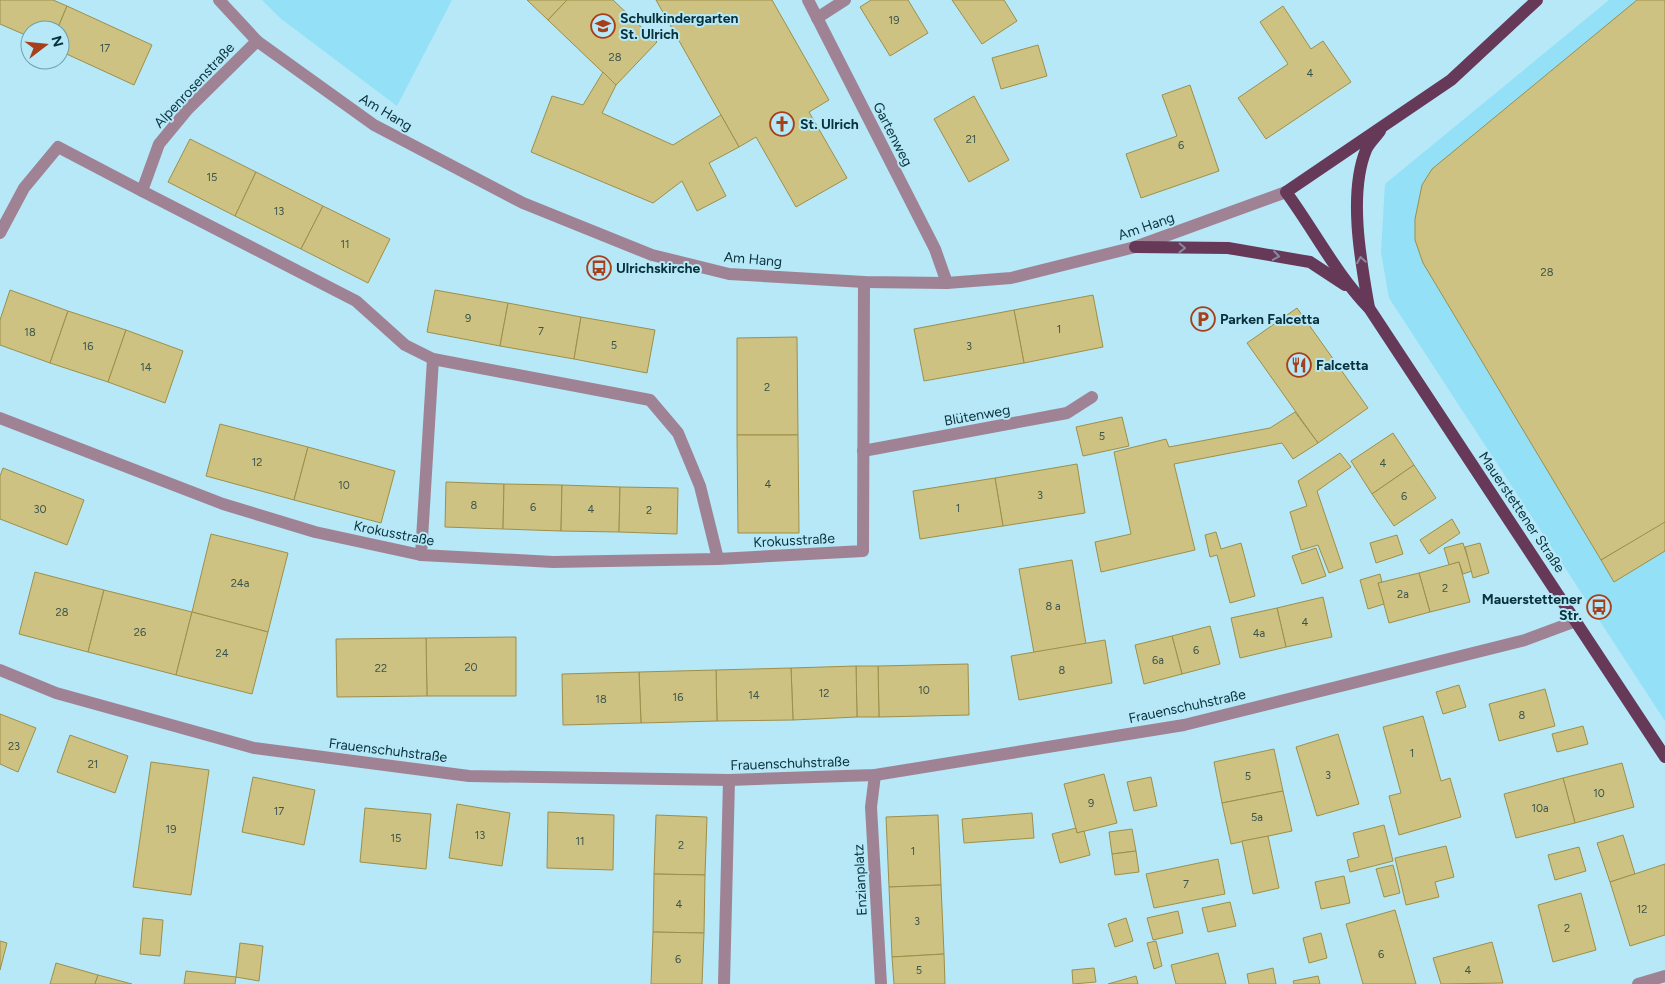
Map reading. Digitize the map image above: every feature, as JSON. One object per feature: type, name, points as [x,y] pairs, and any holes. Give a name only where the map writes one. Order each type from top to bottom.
[{"type":"main road","name":"Mauerstettener Straße","points":[[1349,288],[1286,192],[1451,80],[1537,0]]},
{"type":"main road","name":"Mauerstettener Straße","points":[[1369,308],[1359,251],[1358,182],[1367,149],[1386,123]]},
{"type":"main road","name":"Mauerstettener Straße","points":[[1135,247],[1228,248],[1310,262],[1349,288],[1369,308],[1665,757]]},
{"type":"street","name":"Am Hang","points":[[219,0],[258,41],[374,125],[523,203],[652,255],[729,274],[864,282],[947,283],[1011,278],[1135,247],[1286,192]]},
{"type":"street","name":"Gartenweg","points":[[808,0],[935,249],[947,283]]},
{"type":"street","points":[[818,18],[845,0]]},
{"type":"street","name":"Alpenrosenstraße","points":[[142,191],[159,144],[188,109],[258,41]]},
{"type":"street","points":[[0,233],[24,188],[58,147],[356,301],[405,345],[433,359],[650,400],[678,433],[700,486],[718,559]]},
{"type":"street","points":[[863,451],[864,282]]},
{"type":"street","points":[[421,555],[433,359]]},
{"type":"street","name":"Blütenweg","points":[[863,451],[1067,413],[1092,396]]},
{"type":"street","name":"Krokusstraße","points":[[0,418],[223,504],[315,532],[421,555],[553,562],[718,559],[863,551],[863,451]]},
{"type":"street","name":"Frauenschuhstraße","points":[[0,670],[56,693],[254,748],[469,776],[729,780],[875,775],[1184,725],[1525,640],[1576,621]]},
{"type":"street","name":"Enzianplatz","points":[[875,775],[871,808],[882,984]]},
{"type":"street","points":[[724,984],[729,780]]},
{"type":"street","points":[[1638,984],[1665,976]]},
{"type":"shaded area","points":[[262,0],[452,0],[397,106],[280,18]]},
{"type":"shaded area","points":[[1609,0],[1665,0],[1665,721],[1389,298],[1381,252],[1385,184]]},
{"type":"building","points":[[0,0],[53,0],[67,6],[61,20],[20,20],[20,33],[0,24]]},
{"type":"building","points":[[527,0],[567,0],[548,20]]},
{"type":"building","points":[[567,0],[613,0],[657,42],[616,85],[548,20]]},
{"type":"building","points":[[656,0],[772,0],[829,100],[809,112],[847,178],[796,207],[756,137],[739,147]]},
{"type":"building","points":[[871,0],[908,0],[928,33],[890,56],[860,7]]},
{"type":"building","points":[[952,0],[1004,0],[1017,21],[982,44]]},
{"type":"building","points":[[1637,0],[1665,0],[1665,523],[1601,560],[1423,263],[1415,240],[1415,219],[1422,185],[1432,169]]},
{"type":"building","points":[[67,6],[152,45],[134,85],[70,56],[70,20],[61,20]]},
{"type":"building","points":[[1283,6],[1311,49],[1323,41],[1351,82],[1266,139],[1238,98],[1288,64],[1260,22]]},
{"type":"building","points":[[1038,45],[1047,76],[1001,89],[992,58]]},
{"type":"building","points":[[603,72],[616,85],[602,113],[673,145],[721,115],[739,147],[709,163],[726,196],[697,211],[682,181],[653,203],[531,152],[552,96],[583,105]]},
{"type":"building","points":[[1190,85],[1219,171],[1141,198],[1126,154],[1177,136],[1162,95]]},
{"type":"building","points":[[974,96],[1009,160],[969,182],[934,119]]},
{"type":"building","points":[[190,139],[256,172],[235,216],[168,182]]},
{"type":"building","points":[[256,172],[323,206],[301,249],[235,216]]},
{"type":"building","points":[[323,206],[390,239],[368,283],[301,249]]},
{"type":"building","points":[[10,290],[68,311],[50,363],[0,345],[0,320]]},
{"type":"building","points":[[435,290],[508,303],[500,346],[427,332]]},
{"type":"building","points":[[1093,295],[1103,347],[1024,363],[1014,310]]},
{"type":"building","points":[[508,303],[581,317],[574,359],[500,346]]},
{"type":"building","points":[[1297,308],[1368,408],[1318,443],[1247,343]]},
{"type":"building","points":[[1014,310],[1024,363],[924,381],[914,329]]},
{"type":"building","points":[[68,311],[126,330],[108,382],[50,363]]},
{"type":"building","points":[[581,317],[655,330],[647,373],[574,359]]},
{"type":"building","points":[[126,330],[183,351],[165,403],[108,382]]},
{"type":"building","points":[[797,337],[798,435],[737,435],[737,338]]},
{"type":"building","points":[[1295,412],[1318,443],[1293,459],[1282,443],[1174,464],[1195,550],[1101,572],[1095,542],[1131,534],[1114,452],[1166,439],[1169,447],[1270,428]]},
{"type":"building","points":[[1122,417],[1129,446],[1083,456],[1076,427]]},
{"type":"building","points":[[220,424],[308,447],[294,500],[206,476]]},
{"type":"building","points":[[1393,433],[1414,465],[1372,494],[1351,461]]},
{"type":"building","points":[[737,435],[798,435],[799,533],[738,533]]},
{"type":"building","points":[[308,447],[395,471],[381,523],[294,500]]},
{"type":"building","points":[[1340,453],[1351,467],[1317,491],[1343,568],[1329,573],[1318,545],[1301,550],[1290,512],[1307,506],[1298,481]]},
{"type":"building","points":[[1077,464],[1085,513],[1003,526],[995,478]]},
{"type":"building","points":[[1414,465],[1436,498],[1394,526],[1372,494]]},
{"type":"building","points":[[3,468],[84,500],[67,545],[0,519],[0,476]]},
{"type":"building","points":[[995,478],[1003,526],[920,539],[913,491]]},
{"type":"building","points":[[446,482],[504,484],[503,529],[445,527]]},
{"type":"building","points":[[504,484],[562,485],[561,531],[503,529]]},
{"type":"building","points":[[562,485],[620,487],[619,532],[561,531]]},
{"type":"building","points":[[620,487],[678,488],[677,534],[619,532]]},
{"type":"building","points":[[1452,519],[1460,533],[1429,554],[1420,540]]},
{"type":"building","points":[[1665,522],[1665,551],[1614,582],[1601,560]]},
{"type":"building","points":[[1216,532],[1221,549],[1241,543],[1255,596],[1230,603],[1217,555],[1210,557],[1205,535]]},
{"type":"building","points":[[211,534],[288,553],[268,632],[192,612]]},
{"type":"building","points":[[1397,535],[1403,554],[1376,563],[1370,543]]},
{"type":"building","points":[[1463,543],[1472,571],[1463,574],[1459,562],[1449,565],[1444,548]]},
{"type":"building","points":[[1480,543],[1489,573],[1473,578],[1465,547]]},
{"type":"building","points":[[1316,548],[1326,576],[1302,584],[1292,556]]},
{"type":"building","points":[[1072,560],[1086,644],[1034,653],[1019,569]]},
{"type":"building","points":[[1459,562],[1470,602],[1430,612],[1419,573]]},
{"type":"building","points":[[35,572],[104,590],[88,652],[19,634]]},
{"type":"building","points":[[1419,573],[1430,612],[1389,623],[1378,583]]},
{"type":"building","points":[[1380,574],[1382,582],[1378,583],[1384,604],[1368,609],[1360,580]]},
{"type":"building","points":[[104,590],[192,612],[176,675],[88,652]]},
{"type":"building","points":[[1323,597],[1332,637],[1286,647],[1277,608]]},
{"type":"building","points":[[1277,608],[1286,647],[1240,658],[1231,618]]},
{"type":"building","points":[[192,612],[268,632],[252,694],[176,675]]},
{"type":"building","points":[[1210,626],[1220,664],[1182,674],[1172,636]]},
{"type":"building","points":[[1172,636],[1182,674],[1144,684],[1135,645]]},
{"type":"building","points":[[516,637],[516,696],[427,696],[426,638]]},
{"type":"building","points":[[426,638],[427,696],[337,697],[336,639]]},
{"type":"building","points":[[1105,640],[1112,683],[1019,700],[1011,656]]},
{"type":"building","points":[[968,664],[969,715],[879,717],[878,666]]},
{"type":"building","points":[[856,666],[878,666],[879,717],[857,717]]},
{"type":"building","points":[[856,666],[857,717],[793,720],[791,668]]},
{"type":"building","points":[[791,668],[793,720],[717,721],[716,670]]},
{"type":"building","points":[[716,670],[717,721],[641,723],[639,672]]},
{"type":"building","points":[[639,672],[641,723],[563,725],[562,674]]},
{"type":"building","points":[[1459,685],[1466,707],[1443,714],[1436,692]]},
{"type":"building","points":[[1545,689],[1555,726],[1499,741],[1489,704]]},
{"type":"building","points":[[0,714],[36,728],[18,772],[0,764]]},
{"type":"building","points":[[1423,716],[1441,781],[1450,778],[1461,817],[1399,835],[1389,796],[1401,793],[1383,727]]},
{"type":"building","points":[[1583,726],[1588,744],[1557,752],[1552,734]]},
{"type":"building","points":[[1338,734],[1359,804],[1317,816],[1296,747]]},
{"type":"building","points":[[70,735],[128,756],[115,793],[57,772]]},
{"type":"building","points":[[1274,749],[1283,791],[1222,803],[1214,762]]},
{"type":"building","points":[[151,762],[209,770],[191,895],[133,887]]},
{"type":"building","points":[[1622,763],[1634,807],[1575,823],[1563,778]]},
{"type":"building","points":[[1104,774],[1117,823],[1077,833],[1064,784]]},
{"type":"building","points":[[253,777],[315,790],[304,845],[242,832]]},
{"type":"building","points":[[1151,777],[1157,806],[1134,811],[1127,782]]},
{"type":"building","points":[[1563,778],[1575,823],[1516,838],[1504,794]]},
{"type":"building","points":[[1283,791],[1292,831],[1231,844],[1222,803]]},
{"type":"building","points":[[457,804],[510,813],[502,866],[449,858]]},
{"type":"building","points":[[365,808],[431,814],[426,869],[360,862]]},
{"type":"building","points":[[548,812],[614,815],[613,870],[547,868]]},
{"type":"building","points":[[1032,813],[1034,838],[964,843],[962,819]]},
{"type":"building","points":[[656,815],[707,817],[705,875],[654,874]]},
{"type":"building","points":[[938,815],[941,885],[889,887],[886,817]]},
{"type":"building","points":[[1384,825],[1393,861],[1350,872],[1347,860],[1359,857],[1353,833]]},
{"type":"building","points":[[1076,828],[1077,833],[1084,831],[1090,855],[1060,863],[1052,834]]},
{"type":"building","points":[[1132,829],[1136,851],[1112,854],[1109,832]]},
{"type":"building","points":[[1623,835],[1635,874],[1610,882],[1597,843]]},
{"type":"building","points":[[1268,836],[1279,888],[1253,894],[1242,841]]},
{"type":"building","points":[[1446,846],[1454,877],[1435,882],[1439,897],[1406,905],[1395,858]]},
{"type":"building","points":[[1579,847],[1586,871],[1555,880],[1548,855]]},
{"type":"building","points":[[1136,851],[1139,872],[1115,875],[1112,854]]},
{"type":"building","points":[[1218,859],[1225,894],[1154,908],[1146,874]]},
{"type":"building","points":[[1665,864],[1665,935],[1630,946],[1610,882]]},
{"type":"building","points":[[1393,865],[1400,893],[1384,897],[1376,869]]},
{"type":"building","points":[[654,874],[705,875],[704,933],[653,932]]},
{"type":"building","points":[[1344,876],[1350,903],[1321,909],[1315,882]]},
{"type":"building","points":[[941,885],[944,954],[892,957],[889,887]]},
{"type":"building","points":[[1581,893],[1596,950],[1553,962],[1538,905]]},
{"type":"building","points":[[1230,902],[1236,926],[1208,932],[1202,908]]},
{"type":"building","points":[[1395,910],[1416,984],[1363,984],[1346,924]]},
{"type":"building","points":[[1178,911],[1183,933],[1153,940],[1147,918]]},
{"type":"building","points":[[143,918],[163,920],[160,956],[140,954]]},
{"type":"building","points":[[1126,918],[1133,941],[1115,947],[1108,924]]},
{"type":"building","points":[[653,932],[704,933],[702,984],[651,984]]},
{"type":"building","points":[[1321,933],[1327,958],[1309,963],[1303,938]]},
{"type":"building","points":[[0,941],[7,943],[0,970]]},
{"type":"building","points":[[1156,941],[1162,966],[1154,969],[1147,943]]},
{"type":"building","points":[[1492,942],[1503,983],[1441,984],[1433,958]]},
{"type":"building","points":[[240,943],[263,946],[259,981],[236,977]]},
{"type":"building","points":[[1218,953],[1226,984],[1176,984],[1171,965]]},
{"type":"building","points":[[944,954],[945,984],[894,984],[892,957]]},
{"type":"building","points":[[56,963],[98,975],[95,984],[50,984]]},
{"type":"building","points":[[1094,968],[1096,982],[1073,984],[1072,970]]},
{"type":"building","points":[[1273,968],[1276,984],[1249,984],[1247,974]]},
{"type":"building","points":[[186,971],[236,977],[235,984],[184,984]]},
{"type":"building","points":[[98,975],[132,984],[95,984]]},
{"type":"building","points":[[1136,976],[1138,984],[1108,984]]},
{"type":"building","points":[[1318,976],[1320,984],[1294,984],[1293,981]]},
{"type":"place","name":"Schulkindergarten St. Ulrich","points":[[603,26]]},
{"type":"place","name":"St. Ulrich","points":[[782,124]]},
{"type":"place","name":"Ulrichskirche","points":[[599,268]]},
{"type":"place","name":"Parken Falcetta","points":[[1203,319]]},
{"type":"place","name":"Falcetta","points":[[1299,365]]},
{"type":"place","name":"Mauerstettener Str.","points":[[1599,607]]}]
